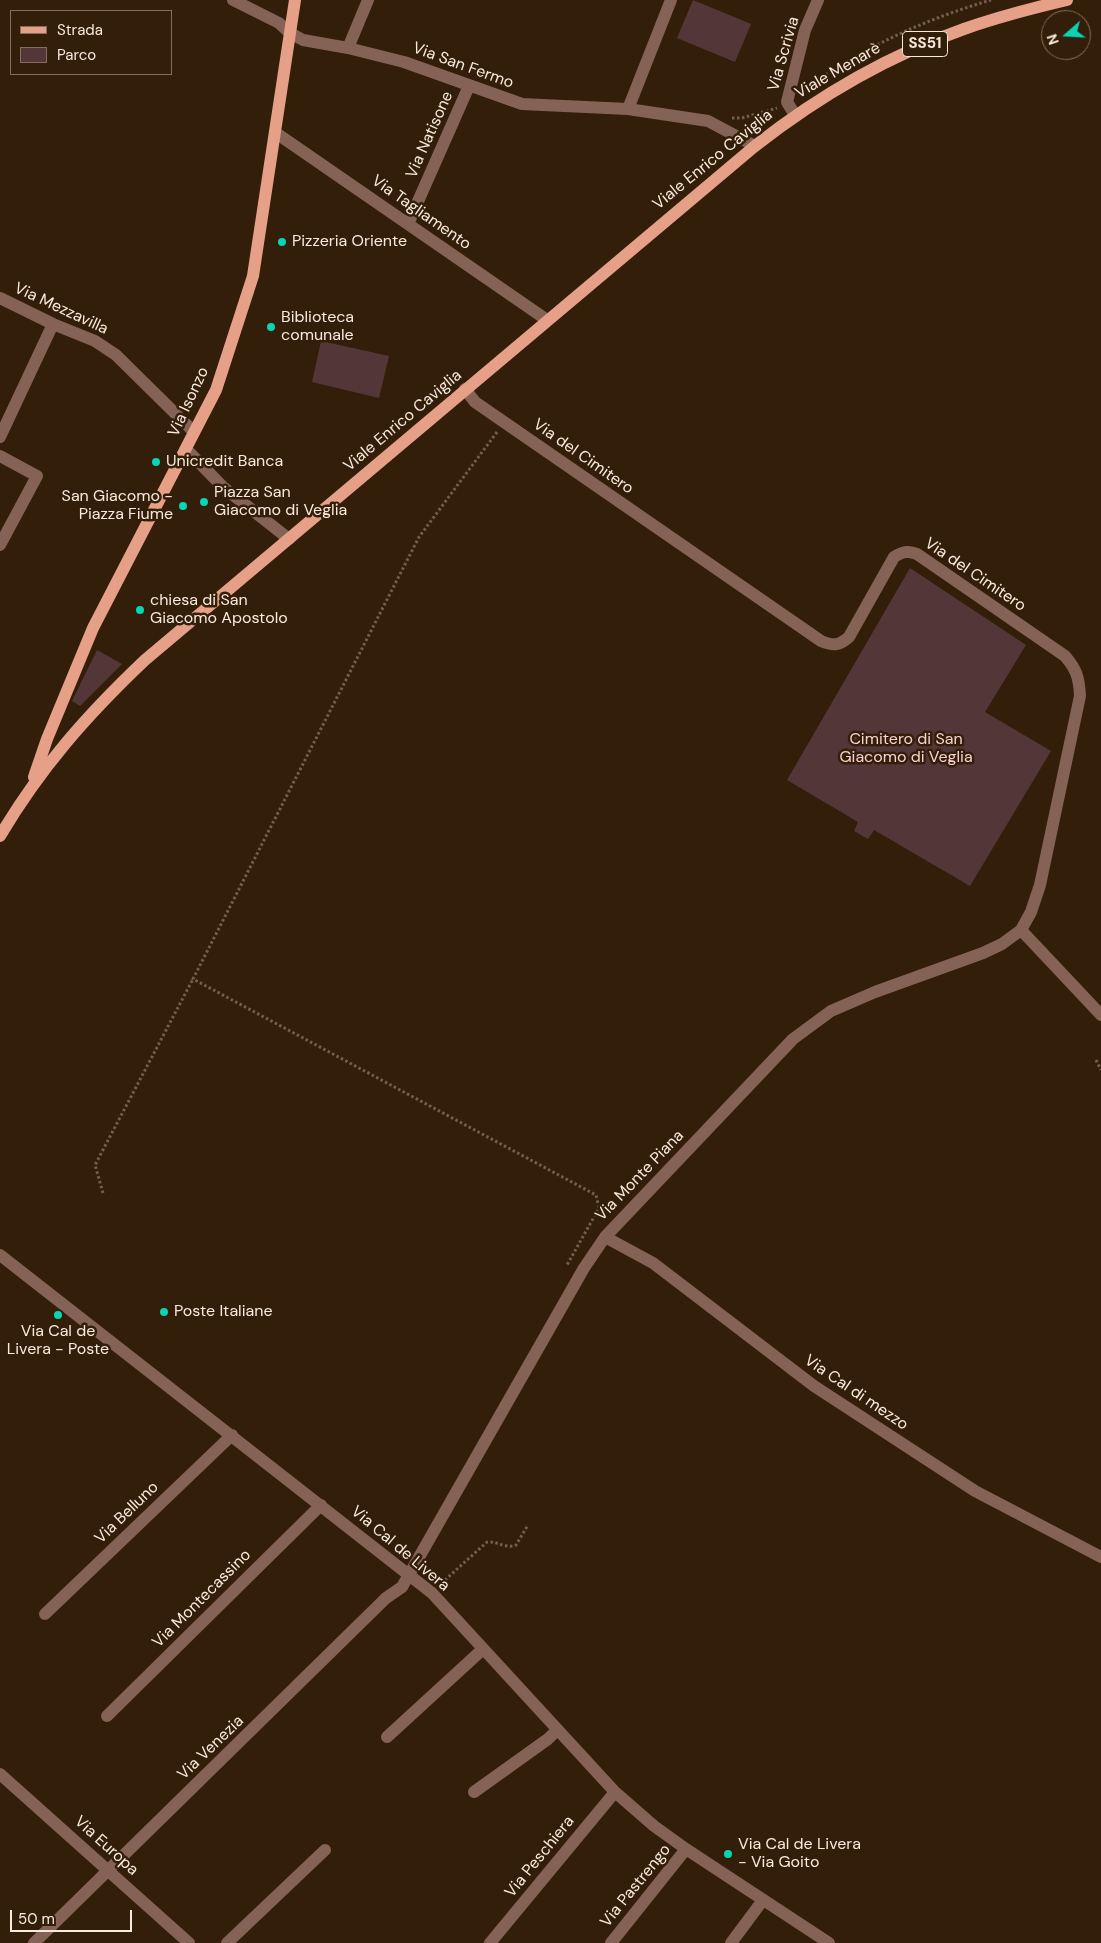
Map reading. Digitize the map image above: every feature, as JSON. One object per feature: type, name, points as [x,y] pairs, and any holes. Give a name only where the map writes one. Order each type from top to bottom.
[{"type":"main road","name":"Via Isonzo","points":[[29,791],[47,739],[94,628],[216,390],[253,276],[295,0]]},
{"type":"main road","name":"Viale Menarè","points":[[795,115],[843,84],[907,52],[965,28],[1067,0]]},
{"type":"main road","name":"Viale Enrico Caviglia","points":[[29,791],[56,753],[123,680],[158,648],[547,320],[755,146],[795,115]]},
{"type":"main road","points":[[0,836],[4,820],[29,791]]},
{"type":"street","name":"Via San Fermo","points":[[233,0],[278,23],[290,33],[303,40],[348,48],[404,62],[522,104],[628,109],[708,120],[726,128],[755,146]]},
{"type":"street","points":[[348,48],[368,0]]},
{"type":"street","points":[[628,109],[671,0]]},
{"type":"street","name":"Via Scrivia","points":[[795,115],[787,102],[805,30],[818,0]]},
{"type":"street","name":"Via Natisone","points":[[408,224],[469,86]]},
{"type":"street","name":"Via Tagliamento","points":[[276,133],[547,320]]},
{"type":"street","name":"Via Mezzavilla","points":[[0,298],[53,324],[95,341],[116,355],[194,432]]},
{"type":"street","points":[[0,437],[53,324]]},
{"type":"street","name":"Via del Cimitero","points":[[465,389],[475,402],[821,641],[830,645],[841,644],[849,637],[894,557],[909,551],[917,554],[1065,656],[1074,666],[1079,681],[1080,696],[1040,884],[1031,912],[1021,930]]},
{"type":"street","points":[[186,449],[216,480],[289,539]]},
{"type":"street","points":[[0,456],[37,476],[0,545]]},
{"type":"street","points":[[1021,930],[1101,1015]]},
{"type":"street","name":"Via Monte Piana","points":[[410,1574],[584,1268],[604,1237],[793,1039],[830,1011],[875,992],[983,953],[1002,944],[1021,930]]},
{"type":"street","name":"Via Cal di mezzo","points":[[604,1237],[653,1264],[814,1386],[975,1492],[1101,1558]]},
{"type":"street","name":"Via Cal de Livera","points":[[0,1255],[432,1593],[616,1792],[654,1826],[829,1943]]},
{"type":"street","name":"Via Belluno","points":[[45,1614],[232,1435]]},
{"type":"street","name":"Via Montecassino","points":[[107,1716],[321,1505]]},
{"type":"street","name":"Via Venezia","points":[[34,1943],[386,1598],[402,1587],[410,1574]]},
{"type":"street","points":[[387,1737],[483,1649]]},
{"type":"street","points":[[474,1792],[548,1739],[557,1730]]},
{"type":"street","name":"Via Europa","points":[[0,1774],[189,1943]]},
{"type":"street","name":"Via Peschiera","points":[[490,1943],[616,1792]]},
{"type":"street","name":"Via Pastrengo","points":[[611,1943],[686,1849]]},
{"type":"street","points":[[227,1943],[325,1850]]},
{"type":"street","points":[[731,1943],[762,1900]]},
{"type":"path","points":[[803,90],[874,46],[946,15],[991,0]]},
{"type":"path","points":[[708,120],[742,118],[780,108]]},
{"type":"path","points":[[103,1193],[95,1165],[193,979],[419,537],[494,434],[508,424]]},
{"type":"path","points":[[193,979],[596,1195],[599,1208],[566,1268]]},
{"type":"path","points":[[1096,1060],[1101,1070]]},
{"type":"path","points":[[445,1580],[486,1542],[494,1542],[507,1547],[516,1545],[528,1525]]},
{"type":"green space","points":[[693,0],[751,24],[735,62],[677,38]]},
{"type":"green space","points":[[321,341],[389,356],[379,398],[312,382]]},
{"type":"green space","name":"Cimitero di San Giacomo di Veglia","points":[[910,568],[1026,645],[985,712],[1051,751],[970,886],[874,830],[868,839],[854,831],[858,822],[787,780]]},
{"type":"green space","points":[[97,650],[122,664],[80,706],[72,701]]},
{"type":"place","name":"Pizzeria Oriente","points":[[282,242]]},
{"type":"place","name":"Biblioteca comunale","points":[[271,327]]},
{"type":"place","name":"Unicredit Banca","points":[[156,462]]},
{"type":"place","name":"Piazza San Giacomo di Veglia","points":[[204,502]]},
{"type":"place","name":"San Giacomo - Piazza Fiume","points":[[183,506]]},
{"type":"place","name":"chiesa di San Giacomo Apostolo","points":[[140,610]]},
{"type":"place","name":"Poste Italiane","points":[[164,1312]]},
{"type":"place","name":"Via Cal de Livera - Poste","points":[[58,1315]]},
{"type":"place","name":"Via Cal de Livera - Via Goito","points":[[728,1854]]}]
